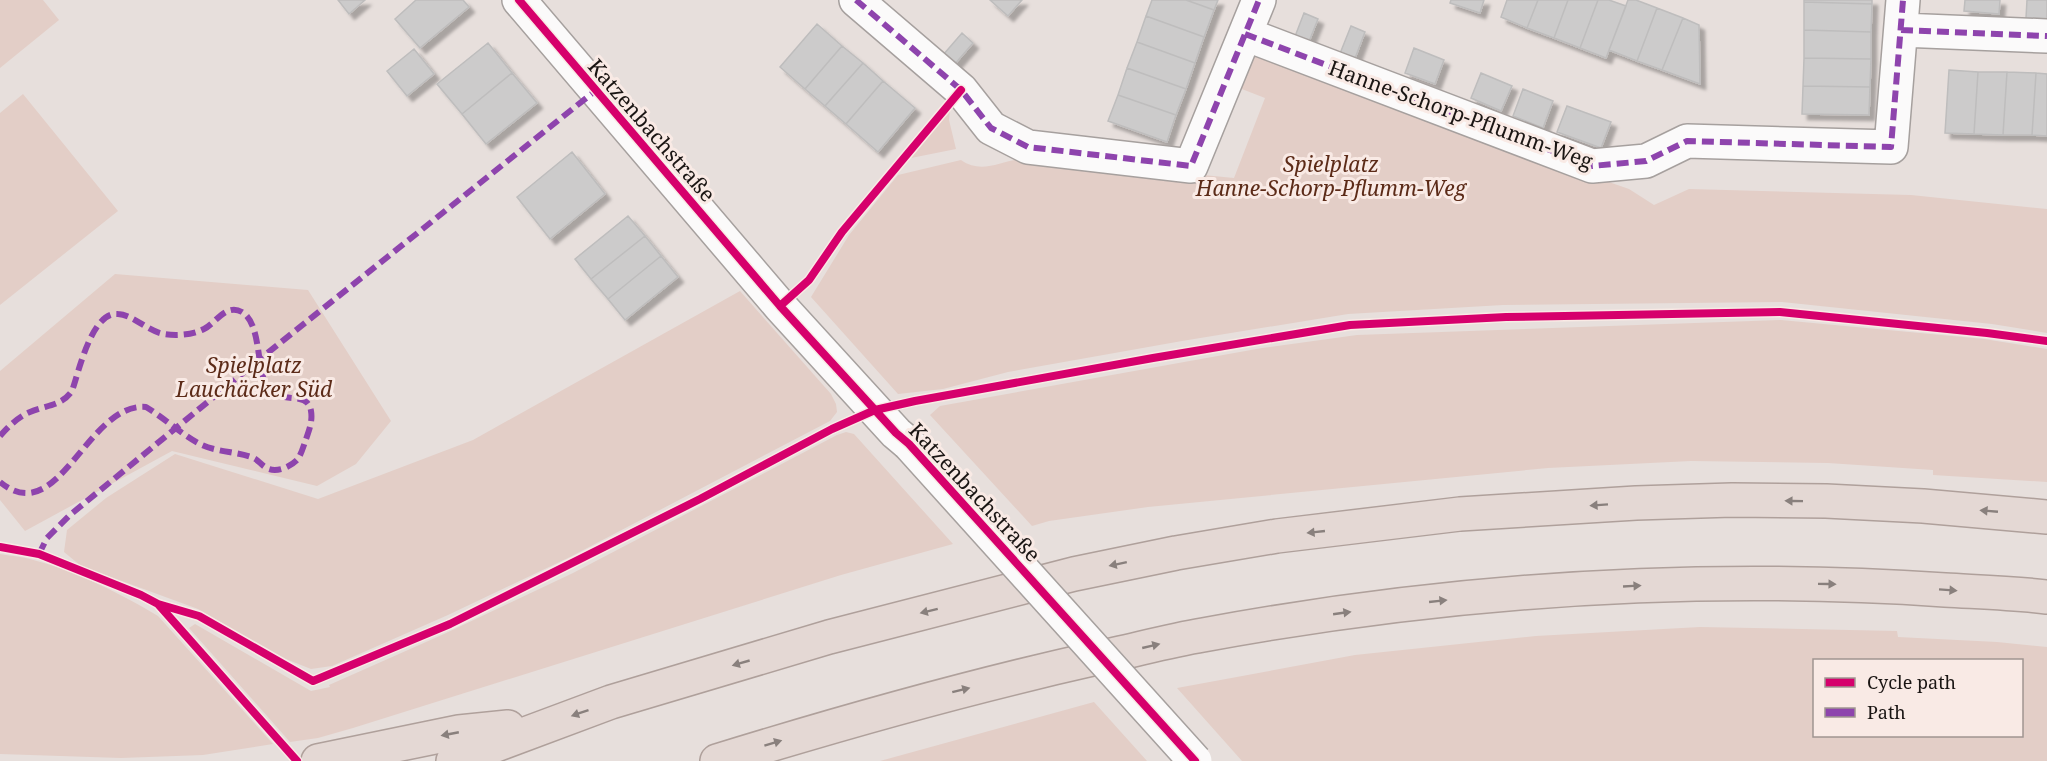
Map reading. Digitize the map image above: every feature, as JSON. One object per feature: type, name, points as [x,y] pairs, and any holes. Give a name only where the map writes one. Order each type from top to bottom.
[{"type":"highway","points":[[453,761],[611,702],[829,637],[1074,574],[1232,544],[1460,514],[1636,503],[1732,500],[1826,501],[1923,506],[2047,517]]},
{"type":"highway","points":[[717,761],[834,724],[1026,674],[1200,635],[1380,607],[1566,589],[1754,583],[1890,586],[2047,597]]},
{"type":"highway","points":[[318,761],[459,732],[550,723]]},
{"type":"street","name":"Katzenbachstraße","points":[[519,0],[780,306],[896,433],[909,444],[1195,761]]},
{"type":"street","points":[[856,0],[961,90],[991,128],[1028,147],[1191,166],[1258,0]]},
{"type":"street","points":[[1902,15],[2047,36]]},
{"type":"street","name":"Hanne-Schorp-Pflumm-Weg","points":[[1245,34],[1592,166],[1646,160],[1687,141],[1891,147],[1902,15]]},
{"type":"green space","points":[[0,0],[43,0],[59,20],[0,68]]},
{"type":"green space","name":"Spielplatz Hanne-Schorp-Pflumm-Weg","points":[[1254,51],[1528,154],[1629,189],[1654,205],[1689,189],[1911,195],[2047,209],[2047,333],[1992,324],[1782,302],[1503,305],[1348,314],[1008,372],[943,389],[898,394],[811,297],[849,235],[898,175],[961,160],[969,165],[986,166],[1027,159],[1234,178],[1265,98],[1234,86]]},
{"type":"green space","points":[[23,94],[118,211],[0,305],[0,113]]},
{"type":"green space","points":[[950,110],[949,120],[956,149],[911,158]]},
{"type":"green space","name":"Spielplatz Lauchäcker Süd","points":[[115,274],[308,290],[391,421],[356,464],[317,486],[172,451],[25,531],[0,500],[0,371]]},
{"type":"green space","points":[[740,291],[831,394],[837,412],[830,421],[570,557],[448,615],[332,666],[311,669],[286,659],[198,609],[81,566],[64,552],[67,530],[106,498],[175,454],[318,499],[473,440]]},
{"type":"green space","points":[[1781,320],[1984,339],[2047,349],[2047,482],[1933,475],[1933,470],[1828,463],[1691,461],[1548,468],[1148,507],[1049,521],[1032,526],[930,415],[940,406],[1262,348],[1357,335]]},
{"type":"green space","points":[[846,432],[854,434],[953,544],[841,575],[353,728],[318,738],[290,742],[189,628],[195,624],[311,691],[330,687],[329,685],[573,573]]},
{"type":"green space","points":[[0,554],[51,565],[83,577],[158,616],[273,744],[203,755],[121,758],[0,754]]},
{"type":"green space","points":[[1700,627],[1897,631],[1898,637],[2047,647],[2047,761],[1242,761],[1177,688],[1355,655],[1536,636]]},
{"type":"green space","points":[[1094,702],[1147,761],[880,761]]},
{"type":"building","points":[[338,0],[365,0],[349,14]]},
{"type":"building","points":[[416,0],[463,0],[469,7],[420,48],[395,19]]},
{"type":"building","points":[[990,0],[1022,0],[1008,16]]},
{"type":"building","points":[[1152,0],[1186,0],[1214,10],[1204,37],[1146,16]]},
{"type":"building","points":[[1186,0],[1218,0],[1214,10]]},
{"type":"building","points":[[1451,0],[1484,0],[1480,13],[1450,3]]},
{"type":"building","points":[[1507,0],[1538,0],[1527,28],[1501,17]]},
{"type":"building","points":[[1538,0],[1568,0],[1554,38],[1527,28]]},
{"type":"building","points":[[1568,0],[1598,0],[1580,48],[1554,38]]},
{"type":"building","points":[[1598,0],[1609,0],[1626,6],[1606,58],[1580,48]]},
{"type":"building","points":[[1628,0],[1636,0],[1657,8],[1637,61],[1609,50]]},
{"type":"building","points":[[1804,0],[1872,0],[1872,4],[1804,2]]},
{"type":"building","points":[[1965,0],[2000,0],[1999,14],[1964,11]]},
{"type":"building","points":[[2027,0],[2047,0],[2047,19],[2026,18]]},
{"type":"building","points":[[1804,2],[1872,4],[1871,32],[1804,30]]},
{"type":"building","points":[[1657,8],[1683,18],[1662,70],[1637,61]]},
{"type":"building","points":[[1304,13],[1318,19],[1308,44],[1294,39]]},
{"type":"building","points":[[1146,16],[1204,37],[1195,63],[1137,42]]},
{"type":"building","points":[[1683,18],[1699,25],[1700,84],[1662,70]]},
{"type":"building","points":[[817,24],[842,46],[805,89],[780,67]]},
{"type":"building","points":[[1351,26],[1365,32],[1354,61],[1339,56]]},
{"type":"building","points":[[1804,30],[1871,32],[1871,59],[1804,58]]},
{"type":"building","points":[[962,33],[973,43],[954,65],[943,55]]},
{"type":"building","points":[[1137,42],[1195,63],[1186,89],[1127,68]]},
{"type":"building","points":[[488,43],[512,73],[462,114],[437,84]]},
{"type":"building","points":[[842,46],[863,63],[825,106],[805,89]]},
{"type":"building","points":[[1414,48],[1444,60],[1435,84],[1405,73]]},
{"type":"building","points":[[414,49],[434,74],[407,96],[387,71]]},
{"type":"building","points":[[1804,58],[1871,59],[1870,87],[1803,86]]},
{"type":"building","points":[[863,63],[883,81],[846,124],[825,106]]},
{"type":"building","points":[[1127,68],[1186,89],[1176,115],[1118,95]]},
{"type":"building","points":[[1949,70],[1978,72],[1974,134],[1945,133]]},
{"type":"building","points":[[1978,72],[2007,72],[2003,135],[1974,134]]},
{"type":"building","points":[[2007,72],[2036,73],[2032,135],[2003,135]]},
{"type":"building","points":[[512,73],[537,103],[486,144],[462,114]]},
{"type":"building","points":[[1481,73],[1512,86],[1501,111],[1471,98]]},
{"type":"building","points":[[2036,73],[2047,74],[2047,136],[2032,135]]},
{"type":"building","points":[[883,81],[915,108],[878,152],[846,124]]},
{"type":"building","points":[[1803,86],[1870,87],[1869,115],[1802,114]]},
{"type":"building","points":[[1523,89],[1553,101],[1543,128],[1513,116]]},
{"type":"building","points":[[1118,95],[1176,115],[1167,142],[1108,121]]},
{"type":"building","points":[[1567,106],[1611,122],[1601,148],[1557,132]]},
{"type":"building","points":[[572,152],[605,194],[550,239],[517,197]]},
{"type":"building","points":[[628,216],[645,236],[591,279],[575,259]]},
{"type":"building","points":[[645,236],[661,256],[608,299],[591,279]]},
{"type":"building","points":[[661,256],[678,277],[625,320],[608,299]]},
{"type":"marked path","points":[[856,0],[961,90],[991,128],[1028,147],[1191,166],[1259,0]]},
{"type":"marked path","points":[[1245,34],[1592,166],[1646,161],[1687,141],[1891,147],[1903,0]]},
{"type":"marked path","points":[[1901,30],[2047,36]]},
{"type":"marked path","points":[[39,554],[47,538],[70,515],[260,359],[595,91]]},
{"type":"marked path","points":[[0,436],[22,416],[59,402],[68,396],[72,391],[94,332],[101,322],[109,316],[118,314],[130,317],[152,330],[169,335],[179,335],[204,329],[231,310],[242,312],[252,325],[264,380],[269,389],[283,397],[304,400],[311,411],[309,431],[298,459],[291,465],[278,470],[269,469],[251,457],[204,446],[146,407],[125,411],[107,424],[57,478],[39,490],[21,493],[0,482]]},
{"type":"cycle path","points":[[519,0],[780,306],[896,433],[909,444],[1195,761]]},
{"type":"cycle path","points":[[780,306],[809,280],[842,232],[961,90]]},
{"type":"cycle path","points":[[0,547],[39,554],[158,604],[199,616],[313,681],[450,624],[700,499],[832,429],[875,410],[915,401],[1350,325],[1506,317],[1780,312],[2047,341]]},
{"type":"cycle path","points":[[158,604],[297,761]]}]
